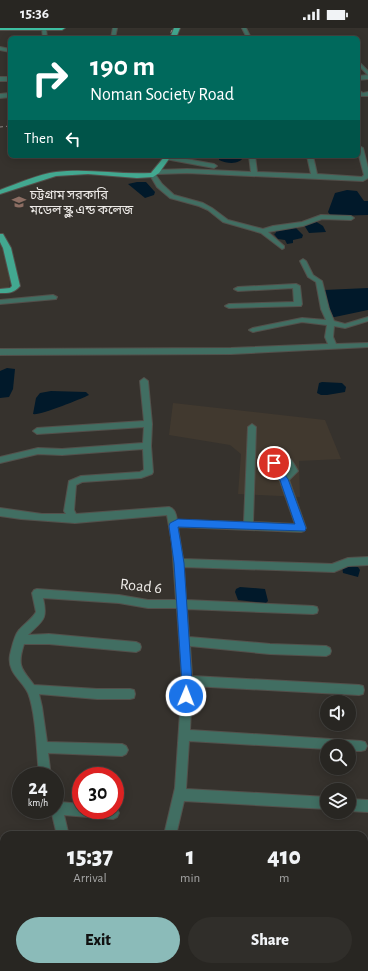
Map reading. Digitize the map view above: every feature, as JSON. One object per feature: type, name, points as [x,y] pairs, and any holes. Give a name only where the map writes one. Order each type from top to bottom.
[{"type":"highway","points":[[0,29],[62,28]]},
{"type":"main road","points":[[0,192],[55,174],[88,172],[137,176],[155,174],[167,158]]},
{"type":"main road","points":[[0,236],[7,248],[16,286],[12,290],[0,291]]},
{"type":"street","points":[[360,64],[368,74]]},
{"type":"street","points":[[360,93],[368,94]]},
{"type":"street","points":[[282,247],[274,238],[264,231],[226,221],[210,209],[170,197],[158,185],[155,174],[187,172],[363,178],[367,176],[367,172],[360,151]]},
{"type":"street","points":[[173,158],[214,166]]},
{"type":"street","points":[[252,158],[254,174]]},
{"type":"street","points":[[310,158],[314,176]]},
{"type":"street","points":[[264,231],[273,228],[303,224],[321,217],[351,218]]},
{"type":"street","points":[[303,261],[310,276],[318,281],[325,309],[331,323],[329,337],[333,346]]},
{"type":"street","points":[[228,306],[298,304],[296,286],[238,289]]},
{"type":"street","points":[[0,302],[53,297]]},
{"type":"street","points":[[253,330],[302,320],[345,326],[368,319]]},
{"type":"street","points":[[0,352],[231,351],[368,345]]},
{"type":"street","points":[[75,519],[69,510],[72,483],[81,479],[146,474],[149,472],[147,446],[148,424],[144,381]]},
{"type":"street","points":[[37,431],[148,424]]},
{"type":"street","points":[[248,525],[252,426]]},
{"type":"street","points":[[0,460],[38,450],[49,449],[62,452],[147,446]]},
{"type":"street","points":[[174,526],[178,523],[301,528],[284,479]]},
{"type":"street","points":[[0,512],[54,519],[75,519],[169,511],[171,514],[179,563],[187,681],[180,795],[171,831]]},
{"type":"street","points":[[179,563],[335,567],[348,562],[368,561]]},
{"type":"street","name":"Road 6","points":[[19,640],[22,634],[41,612],[37,593],[119,599],[148,604],[182,604],[313,610]]},
{"type":"street","points":[[44,767],[37,707],[32,690],[16,669],[14,656],[19,640],[49,639],[136,647]]},
{"type":"street","points":[[184,641],[270,650],[326,652]]},
{"type":"street","points":[[187,681],[359,690]]},
{"type":"street","points":[[32,690],[39,689],[97,694],[130,694]]},
{"type":"street","points":[[184,735],[361,746]]},
{"type":"street","points":[[42,747],[122,750]]},
{"type":"street","points":[[180,795],[320,803]]},
{"type":"street","points":[[356,805],[368,806]]},
{"type":"street","points":[[59,819],[62,831]]},
{"type":"shaded area","points":[[0,238],[11,272],[9,288],[0,288]]},
{"type":"shaded area","points":[[173,403],[325,420],[341,459],[299,461],[300,497],[238,494],[241,454],[230,445],[169,435]]},
{"type":"water","points":[[219,158],[243,158],[240,161],[233,163],[219,160]]},
{"type":"water","points":[[146,182],[155,192],[154,195],[145,198],[128,184]]},
{"type":"water","points":[[347,190],[357,191],[364,201],[368,201],[368,215],[331,216],[328,212],[335,193]]},
{"type":"water","points":[[315,221],[323,226],[326,232],[309,233],[304,225]]},
{"type":"water","points":[[295,227],[303,235],[302,238],[293,240],[293,243],[287,244],[285,240],[278,239],[274,234],[276,233],[275,230]]},
{"type":"water","points":[[368,288],[368,310],[330,318],[324,290]]},
{"type":"water","points":[[7,368],[15,369],[13,389],[9,397],[0,398],[0,371]]},
{"type":"water","points":[[319,383],[342,383],[346,387],[345,392],[321,395],[317,393]]},
{"type":"water","points":[[51,391],[86,392],[89,395],[51,410],[33,414],[36,398],[40,393]]},
{"type":"water","points":[[346,565],[358,567],[360,570],[358,577],[343,573],[342,566]]},
{"type":"water","points":[[240,587],[265,589],[268,601],[266,603],[238,600],[235,592],[236,589]]},
{"type":"railway","points":[[169,36],[173,28]]},
{"type":"railway","points":[[0,127],[8,126]]},
{"type":"place","name":"চট্টগ্রাম সরকারি মডেল স্কুল এন্ড কলেজ","points":[[19,202]]},
{"type":"route","points":[[186,696],[187,683],[179,563],[174,526],[178,523],[301,528],[284,479],[278,473],[274,463]]}]
